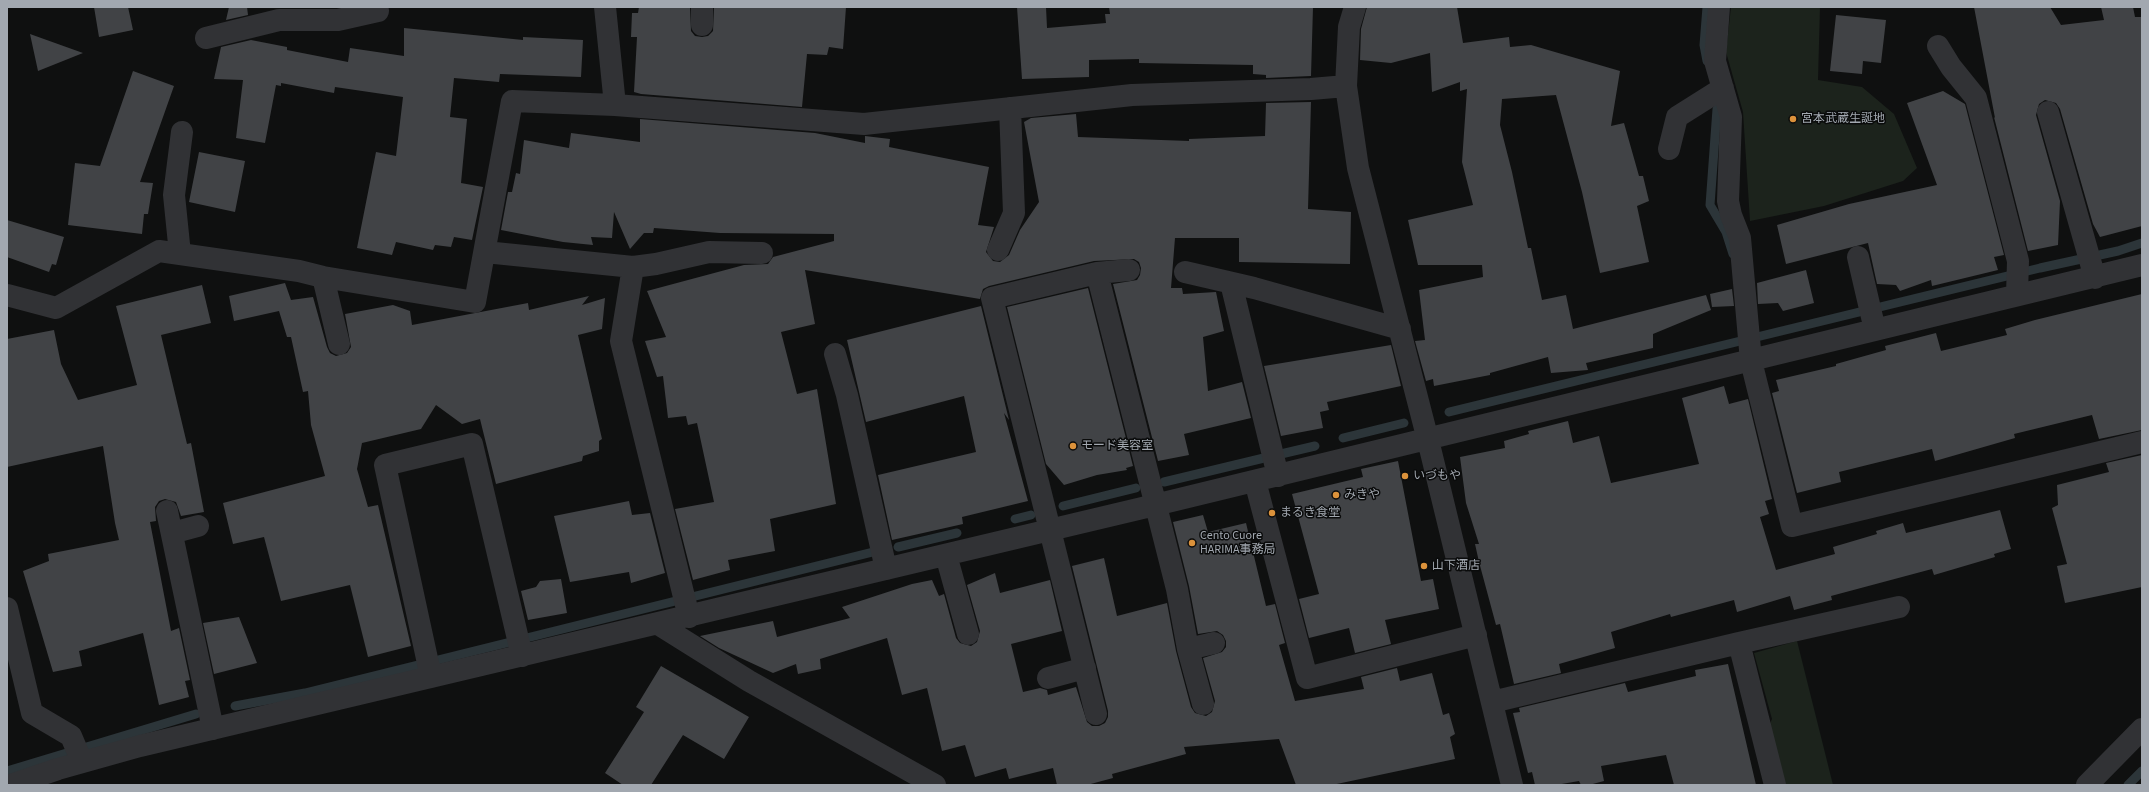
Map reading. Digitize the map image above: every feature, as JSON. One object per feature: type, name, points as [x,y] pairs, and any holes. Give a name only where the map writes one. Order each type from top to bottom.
[{"type":"street","points":[[605,7],[615,104]]},
{"type":"street","points":[[1355,7],[1349,27],[1346,86],[1358,168],[1428,440],[1512,785]]},
{"type":"street","points":[[1719,7],[1715,61],[1731,117],[1728,201],[1731,215],[1740,238],[1751,361],[1792,526],[2142,442]]},
{"type":"street","points":[[206,38],[278,13],[338,20],[378,11]]},
{"type":"street","points":[[1938,46],[1951,68],[1976,98],[2018,278]]},
{"type":"street","points":[[7,295],[56,308],[159,251],[299,271],[323,277],[475,302],[512,101],[615,104],[864,124],[1132,95],[1311,89],[1346,86]]},
{"type":"street","points":[[1669,149],[1677,117],[1723,88]]},
{"type":"street","points":[[998,250],[1014,213],[1010,108]]},
{"type":"street","points":[[2048,112],[2093,272]]},
{"type":"street","points":[[180,254],[174,195],[182,132]]},
{"type":"street","points":[[485,252],[633,267],[656,264],[709,252],[762,253]]},
{"type":"street","points":[[1858,257],[1875,330]]},
{"type":"street","points":[[12,785],[82,762],[140,746],[210,715],[431,677],[1155,506],[1255,481],[1274,462],[1428,440],[1875,330],[2018,278],[2093,272],[2142,266]]},
{"type":"street","points":[[633,267],[621,341],[689,617]]},
{"type":"street","points":[[1096,714],[992,298],[1097,273],[1129,270]]},
{"type":"street","points":[[1185,272],[1400,329]]},
{"type":"street","points":[[1097,273],[1177,589],[1188,649],[1203,704]]},
{"type":"street","points":[[323,277],[339,344]]},
{"type":"street","points":[[1231,283],[1274,462]]},
{"type":"street","points":[[835,354],[847,395],[886,569]]},
{"type":"street","points":[[431,677],[385,465],[472,444],[522,656]]},
{"type":"street","points":[[1255,481],[1307,678],[1476,635]]},
{"type":"street","points":[[167,511],[210,715]]},
{"type":"street","points":[[172,533],[198,526]]},
{"type":"street","points":[[946,555],[968,634]]},
{"type":"street","points":[[1492,702],[1899,606]]},
{"type":"street","points":[[7,608],[32,713],[71,736],[82,762]]},
{"type":"street","points":[[658,624],[748,681],[930,784]]},
{"type":"street","points":[[1188,649],[1214,643]]},
{"type":"street","points":[[1739,643],[1775,785]]},
{"type":"street","points":[[1048,678],[1085,668]]},
{"type":"street","points":[[2087,785],[2142,729]]},
{"type":"shaded area","points":[[1731,7],[1820,7],[1818,80],[1862,87],[1894,114],[1917,168],[1903,181],[1824,206],[1750,221],[1743,112],[1726,52]]},
{"type":"shaded area","points":[[1797,641],[1833,785],[1782,785],[1768,728],[1772,719],[1754,653]]},
{"type":"building","points":[[94,7],[128,7],[133,30],[99,37]]},
{"type":"building","points":[[229,7],[247,7],[248,15],[226,20]]},
{"type":"building","points":[[639,7],[690,7],[691,31],[695,36],[702,37],[708,36],[713,31],[714,7],[846,7],[843,49],[829,47],[827,55],[807,54],[802,107],[641,94],[634,92],[637,37],[631,37],[632,13],[638,13]]},
{"type":"building","points":[[1017,7],[1046,7],[1047,28],[1106,23],[1105,14],[1110,14],[1109,7],[1313,7],[1311,76],[1266,78],[1266,75],[1253,74],[1253,65],[1139,63],[1139,59],[1089,60],[1089,77],[1022,79]]},
{"type":"building","points":[[1367,7],[1457,7],[1463,43],[1509,37],[1510,47],[1531,45],[1620,71],[1611,126],[1624,123],[1639,176],[1643,176],[1649,201],[1637,206],[1649,262],[1600,273],[1582,192],[1556,95],[1502,99],[1500,125],[1512,172],[1528,248],[1531,248],[1542,300],[1566,295],[1573,329],[1706,295],[1711,310],[1653,334],[1653,348],[1586,363],[1588,370],[1551,373],[1548,357],[1490,373],[1490,375],[1434,386],[1433,379],[1426,381],[1415,341],[1425,340],[1419,290],[1483,277],[1482,265],[1418,265],[1408,220],[1473,205],[1462,162],[1467,89],[1460,91],[1460,82],[1432,92],[1430,53],[1391,63],[1360,60],[1361,29]]},
{"type":"building","points":[[1974,7],[2050,7],[2061,25],[2104,20],[2101,7],[2133,7],[2135,17],[2142,17],[2142,226],[2100,237],[2093,224],[2060,109],[2056,103],[2045,100],[2039,104],[2036,115],[2060,201],[2058,245],[2028,251],[1994,117],[1995,118]]},
{"type":"building","points":[[1836,15],[1886,20],[1881,63],[1863,61],[1862,74],[1830,71]]},
{"type":"building","points":[[404,28],[523,40],[523,37],[583,40],[581,77],[500,74],[499,82],[454,78],[450,117],[467,119],[461,183],[483,187],[472,240],[454,237],[451,247],[435,245],[433,250],[396,242],[392,255],[357,248],[376,152],[396,156],[403,97],[335,87],[334,93],[281,83],[281,86],[276,85],[265,143],[236,138],[243,80],[214,79],[221,47],[251,40],[287,47],[287,50],[348,62],[350,48],[404,56]]},
{"type":"building","points":[[30,34],[83,53],[38,71]]},
{"type":"building","points":[[133,71],[174,86],[140,182],[153,183],[148,214],[144,214],[142,234],[68,225],[75,163],[100,166]]},
{"type":"building","points":[[1943,91],[1965,104],[2004,255],[1994,257],[1998,270],[1932,286],[1931,280],[1900,291],[1896,285],[1877,284],[1868,243],[1786,264],[1777,225],[1849,204],[1937,185],[1907,103]]},
{"type":"building","points":[[1311,102],[1308,209],[1351,212],[1350,264],[1239,262],[1239,238],[1175,238],[1171,288],[1182,288],[1183,294],[1216,292],[1224,331],[1203,337],[1208,391],[1242,382],[1251,418],[1184,434],[1189,455],[1158,461],[1113,284],[1137,280],[1140,275],[1141,268],[1139,262],[1134,259],[1094,261],[989,286],[983,289],[980,299],[805,270],[815,324],[781,332],[797,394],[817,389],[836,504],[770,519],[775,551],[728,560],[730,570],[693,580],[675,509],[714,502],[697,423],[688,425],[686,416],[668,418],[663,376],[657,377],[645,341],[666,337],[647,291],[744,265],[768,264],[773,257],[834,241],[834,234],[720,233],[654,228],[653,233],[644,233],[630,249],[614,212],[612,238],[591,237],[593,245],[563,242],[501,230],[508,192],[512,192],[516,173],[520,174],[524,140],[569,148],[571,133],[640,142],[640,119],[815,133],[865,143],[865,136],[890,139],[889,147],[989,167],[978,225],[994,227],[986,252],[993,261],[1000,262],[1009,255],[1020,230],[1039,202],[1024,122],[1031,118],[1076,114],[1078,137],[1189,141],[1189,139],[1265,136],[1266,103]]},
{"type":"building","points":[[199,152],[245,161],[235,212],[189,202]]},
{"type":"building","points":[[7,220],[64,237],[56,265],[52,264],[49,272],[7,257]]},
{"type":"building","points":[[1806,270],[1814,303],[1783,311],[1778,303],[1758,304],[1757,283]]},
{"type":"building","points":[[285,283],[291,300],[313,297],[327,347],[330,353],[336,356],[347,353],[351,347],[345,314],[393,305],[410,311],[412,325],[528,303],[529,310],[589,296],[582,305],[605,298],[602,329],[578,335],[602,439],[599,441],[599,451],[583,456],[582,461],[496,484],[480,419],[462,424],[436,405],[421,429],[362,443],[357,469],[368,507],[378,505],[411,646],[368,657],[350,585],[281,601],[264,537],[233,544],[223,503],[325,476],[311,425],[308,391],[303,392],[291,337],[287,337],[279,311],[234,321],[229,296]]},
{"type":"building","points":[[202,285],[211,323],[161,335],[187,444],[191,443],[204,512],[181,516],[176,502],[165,499],[159,501],[155,507],[156,521],[150,522],[171,631],[179,628],[190,680],[185,681],[189,697],[159,705],[143,633],[79,651],[82,666],[53,672],[23,571],[49,561],[48,554],[119,540],[103,446],[7,467],[7,339],[54,330],[61,364],[78,400],[137,385],[116,306]]},
{"type":"building","points":[[1088,288],[1133,466],[1126,468],[1127,470],[1097,475],[1064,485],[1046,464],[1007,307]]},
{"type":"building","points":[[1732,289],[1734,306],[1712,307],[1710,294]]},
{"type":"building","points":[[2142,294],[2142,430],[2099,439],[2092,415],[2014,434],[2015,438],[1935,461],[1932,449],[1839,472],[1841,482],[1797,493],[1772,393],[1779,391],[1776,380],[1836,366],[1836,364],[1886,350],[1885,346],[1936,333],[1941,351],[2007,335],[2005,329],[2035,320]]},
{"type":"building","points":[[981,306],[1009,420],[1004,413],[1028,501],[962,517],[963,524],[892,540],[878,475],[976,452],[964,396],[866,422],[847,340]]},
{"type":"building","points":[[1391,345],[1401,386],[1327,402],[1329,410],[1320,412],[1323,428],[1281,436],[1264,366]]},
{"type":"building","points":[[1724,386],[1729,404],[1748,399],[1772,499],[1765,501],[1769,514],[1760,517],[1776,570],[1835,554],[1833,547],[1877,534],[1876,531],[1903,523],[1906,533],[2000,510],[2011,549],[1994,554],[1995,557],[1934,575],[1932,569],[1831,596],[1832,600],[1794,610],[1790,596],[1737,612],[1734,600],[1671,617],[1670,614],[1611,632],[1615,648],[1559,664],[1561,673],[1514,684],[1500,624],[1496,625],[1479,562],[1475,544],[1479,544],[1466,503],[1460,457],[1505,448],[1504,441],[1529,434],[1528,431],[1568,421],[1573,443],[1599,436],[1611,483],[1699,464],[1682,398]]},
{"type":"building","points":[[2142,455],[2142,587],[2065,603],[2057,566],[2067,564],[2052,508],[2058,505],[2057,485],[2109,472],[2106,463]]},
{"type":"building","points":[[1398,461],[1421,581],[1433,579],[1439,609],[1385,620],[1391,644],[1355,653],[1349,628],[1309,638],[1299,599],[1319,594],[1292,494],[1363,477],[1361,469]]},
{"type":"building","points":[[629,501],[632,515],[650,513],[665,573],[631,583],[629,572],[570,582],[554,516]]},
{"type":"building","points":[[1203,515],[1208,532],[1246,523],[1266,606],[1275,604],[1285,643],[1279,645],[1295,701],[1364,689],[1361,677],[1397,668],[1400,681],[1432,673],[1443,715],[1449,713],[1455,734],[1450,737],[1455,759],[1332,785],[1296,785],[1279,739],[1184,747],[1186,754],[1112,774],[1113,778],[1087,785],[1057,785],[1053,768],[1009,779],[1006,768],[975,777],[965,745],[942,751],[927,688],[902,695],[887,638],[820,659],[821,669],[798,674],[796,664],[773,673],[719,648],[700,636],[773,621],[777,637],[850,618],[842,607],[912,584],[932,580],[939,596],[944,594],[956,638],[960,643],[971,646],[977,642],[980,631],[967,585],[995,573],[1000,593],[1050,580],[1062,631],[1011,644],[1023,692],[1040,688],[1047,690],[1048,695],[1076,687],[1087,722],[1092,726],[1099,726],[1105,723],[1108,717],[1108,711],[1072,566],[1104,558],[1117,616],[1167,603],[1176,651],[1191,707],[1195,713],[1206,716],[1212,712],[1215,701],[1203,658],[1222,652],[1226,647],[1226,641],[1223,635],[1217,631],[1198,634],[1189,586],[1173,522]]},
{"type":"building","points":[[561,579],[567,613],[528,620],[521,591],[536,587],[540,581]]},
{"type":"building","points":[[239,617],[257,663],[214,674],[203,623]]},
{"type":"building","points":[[1728,664],[1756,785],[1674,785],[1666,755],[1601,766],[1604,781],[1589,785],[1581,785],[1579,781],[1556,785],[1535,785],[1532,772],[1528,773],[1513,713],[1520,712],[1519,708],[1625,683],[1628,692],[1696,676],[1695,670]]},
{"type":"building","points":[[661,666],[749,717],[724,759],[683,735],[651,785],[623,785],[605,773],[644,712],[636,707]]},
{"type":"waterway","points":[[1707,7],[1704,45],[1707,61]]},
{"type":"waterway","points":[[1717,109],[1710,205],[1726,232],[1733,254]]},
{"type":"waterway","points":[[1449,412],[2040,268],[2118,251],[2142,243]]},
{"type":"waterway","points":[[1343,438],[1404,423]]},
{"type":"waterway","points":[[1281,454],[1315,446]]},
{"type":"waterway","points":[[1164,482],[1264,458]]},
{"type":"waterway","points":[[1063,506],[1136,488]]},
{"type":"waterway","points":[[1015,519],[1031,515]]},
{"type":"waterway","points":[[898,547],[957,533]]},
{"type":"waterway","points":[[235,706],[305,693],[873,552]]},
{"type":"waterway","points":[[7,771],[196,714]]},
{"type":"waterway","points":[[2128,785],[2142,771]]},
{"type":"place","name":"宮本武蔵生誕地","points":[[1793,119]]},
{"type":"place","name":"モード美容室","points":[[1073,446]]},
{"type":"place","name":"いづもや","points":[[1405,476]]},
{"type":"place","name":"みきや","points":[[1336,495]]},
{"type":"place","name":"まるき食堂","points":[[1272,513]]},
{"type":"place","name":"Cento Cuore HARIMA事務局","points":[[1192,543]]},
{"type":"place","name":"山下酒店","points":[[1424,566]]}]
